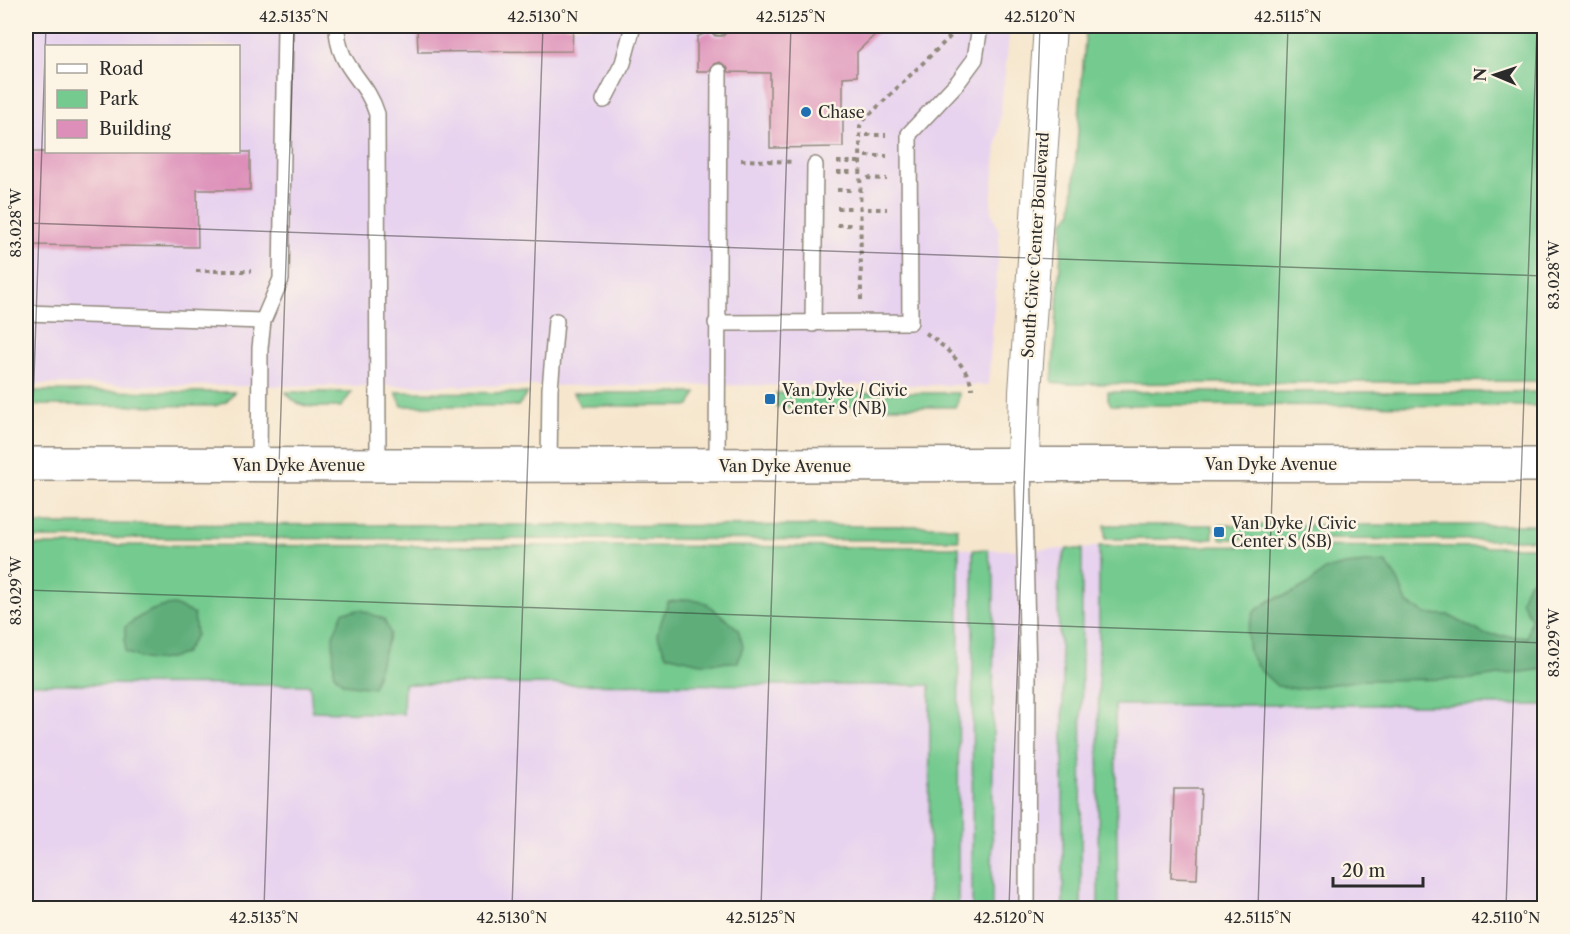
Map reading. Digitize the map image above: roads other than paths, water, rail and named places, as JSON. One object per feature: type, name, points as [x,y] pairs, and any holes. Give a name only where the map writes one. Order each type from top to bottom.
[{"type":"main road","name":"Van Dyke Avenue","points":[[26,464],[1545,465]]},
{"type":"street","name":"South Civic Center Boulevard","points":[[1023,464],[1025,392],[1050,26]]},
{"type":"lane","points":[[259,465],[260,348],[263,321],[281,279],[285,26]]},
{"type":"lane","points":[[337,26],[337,42],[344,60],[372,98],[377,114],[378,465]]},
{"type":"lane","points":[[604,99],[623,63],[633,26]]},
{"type":"lane","points":[[716,322],[813,324],[910,322],[909,134],[958,82],[975,59],[980,26]]},
{"type":"lane","points":[[717,466],[719,72]]},
{"type":"lane","points":[[813,324],[815,165]]},
{"type":"lane","points":[[26,313],[263,321]]},
{"type":"lane","points":[[549,466],[550,389],[555,321]]},
{"type":"lane","points":[[1023,464],[1028,663],[1027,909]]},
{"type":"place","name":"Chase","points":[[806,112]]},
{"type":"place","name":"Van Dyke / Civic Center S (NB)","points":[[770,399]]},
{"type":"place","name":"Van Dyke / Civic Center S (SB)","points":[[1219,532]]}]
